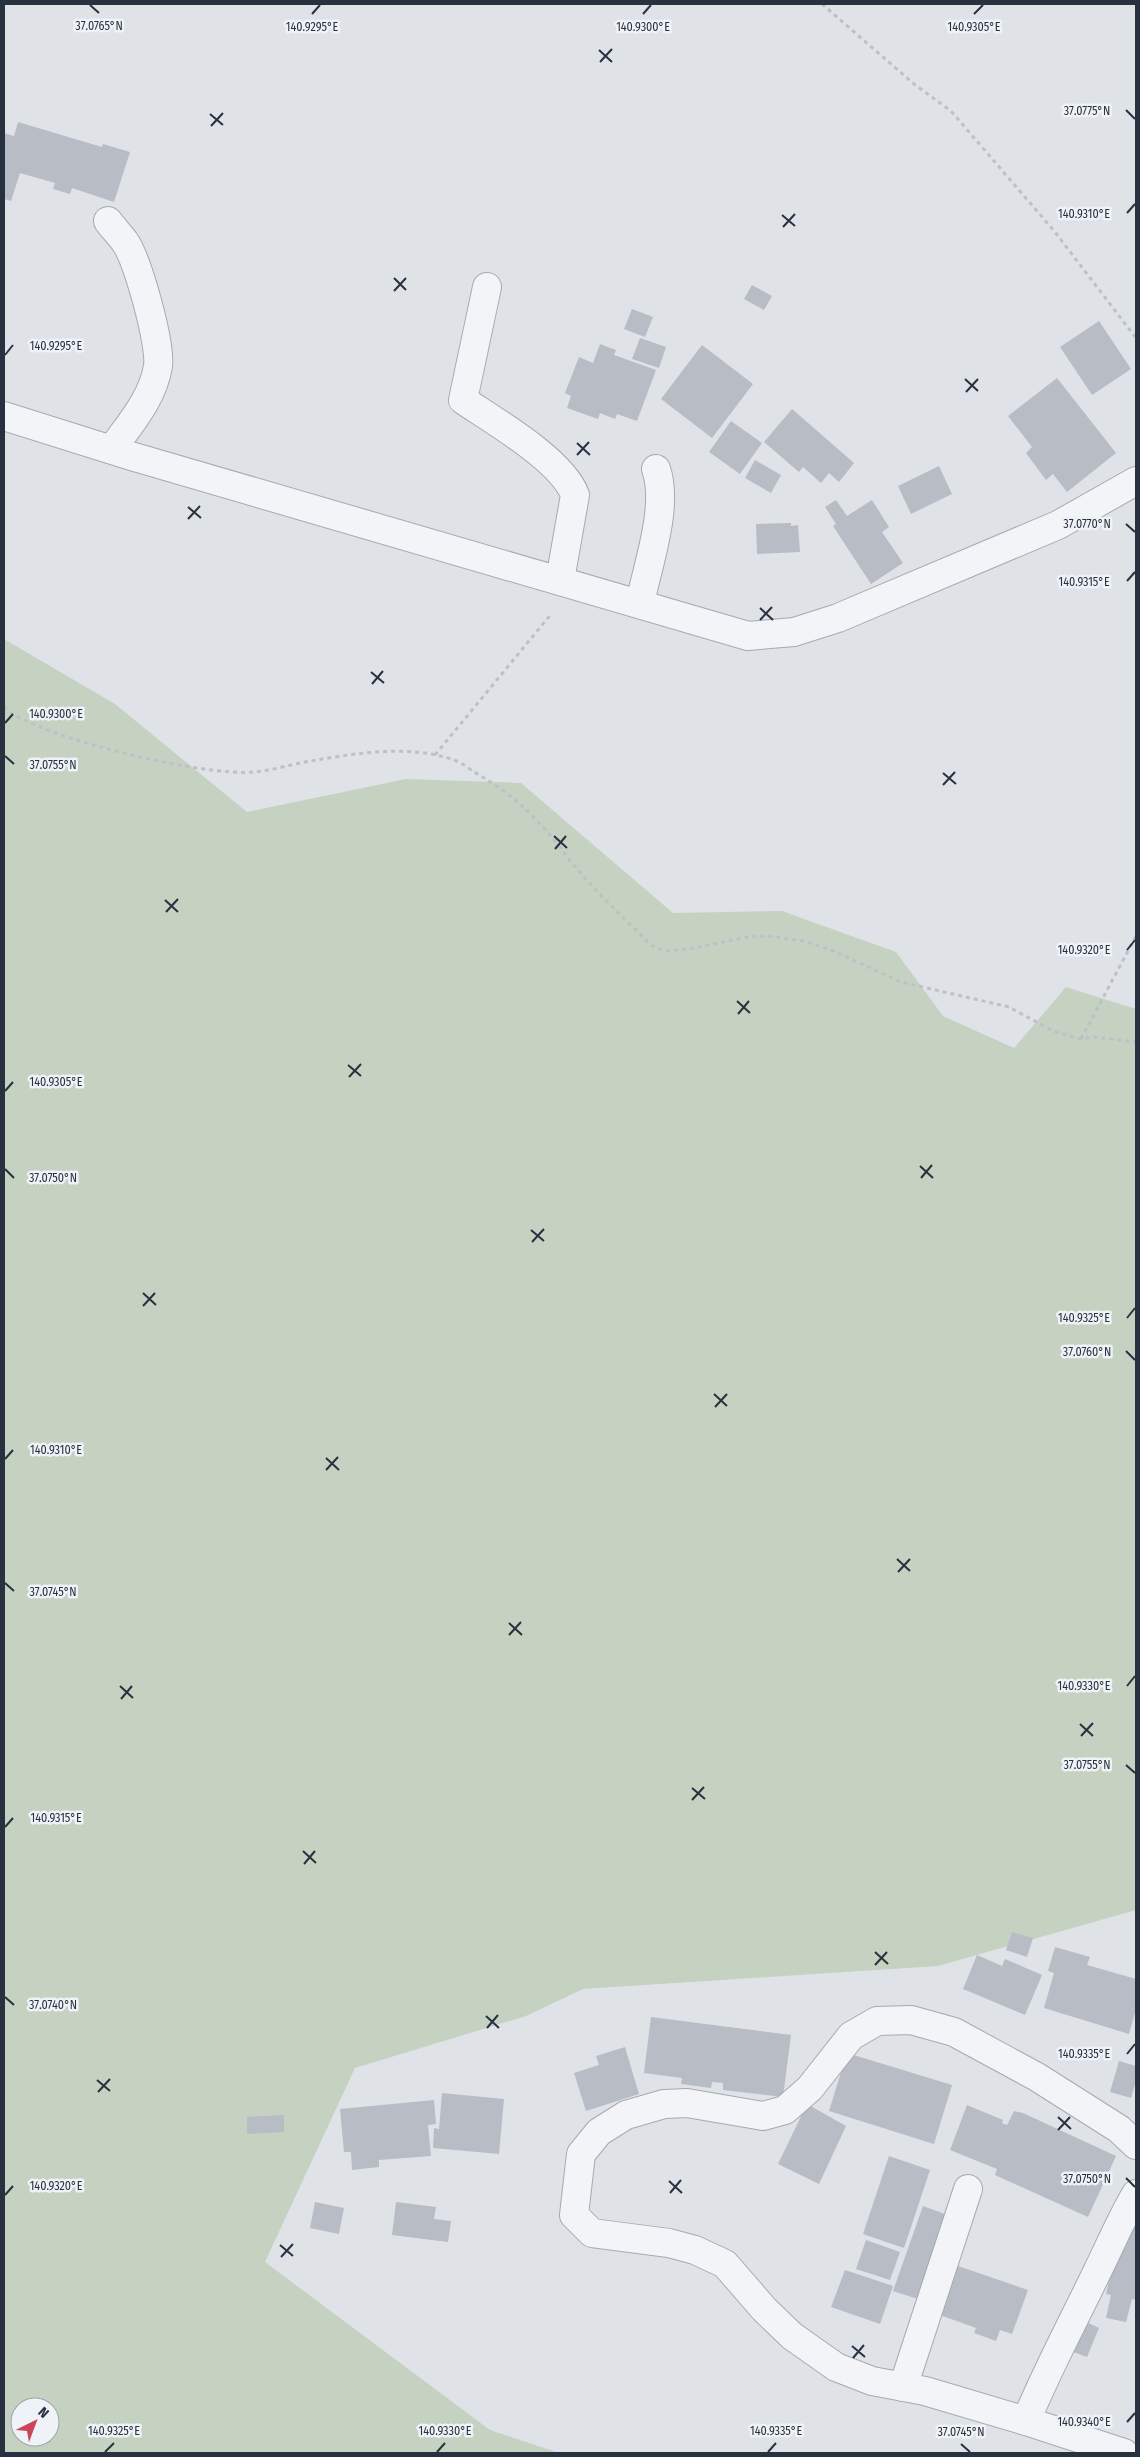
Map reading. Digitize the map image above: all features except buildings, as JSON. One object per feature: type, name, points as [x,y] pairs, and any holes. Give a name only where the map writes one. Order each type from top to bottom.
[{"type":"street","points":[[108,221],[126,242],[135,264],[151,315],[158,365],[146,402],[112,449]]},
{"type":"street","points":[[487,287],[463,400],[526,443],[560,471],[571,485],[575,495],[568,582]]},
{"type":"street","points":[[4,416],[748,636],[794,632],[838,618],[1058,525],[1136,481]]},
{"type":"street","points":[[640,603],[662,501],[661,482],[656,468]]},
{"type":"street","points":[[1124,2453],[925,2391],[872,2381],[829,2362],[792,2336],[764,2309],[725,2264],[695,2250],[669,2243],[592,2234],[574,2215],[582,2154],[598,2132],[626,2115],[664,2104],[687,2104],[764,2116],[785,2110],[810,2088],[850,2036],[877,2021],[912,2020],[954,2032],[1037,2077],[1119,2129],[1136,2145]]},
{"type":"street","points":[[904,2387],[968,2189]]},
{"type":"street","points":[[1026,2421],[1058,2347],[1097,2272],[1121,2219],[1136,2194]]},
{"type":"path","points":[[822,4],[914,84],[951,110],[1055,232],[1136,338]]},
{"type":"path","points":[[435,755],[568,582]]},
{"type":"path","points":[[4,708],[12,715],[62,734],[143,758],[204,769],[246,773],[364,754],[404,752],[453,759],[496,783],[525,807],[558,844],[576,868],[651,945],[665,950],[689,949],[747,937],[768,936],[804,941],[834,951],[901,982],[1009,1007],[1053,1031],[1080,1039],[1096,1037],[1136,1042]]},
{"type":"path","points":[[1080,1039],[1136,936]]},
{"type":"green space","points":[[4,639],[115,704],[247,812],[406,779],[521,783],[673,913],[782,911],[896,952],[943,1016],[1014,1048],[1066,987],[1136,1009],[1136,1910],[938,1966],[583,1989],[526,2016],[355,2068],[265,2262],[490,2430],[559,2453],[4,2453]]}]
